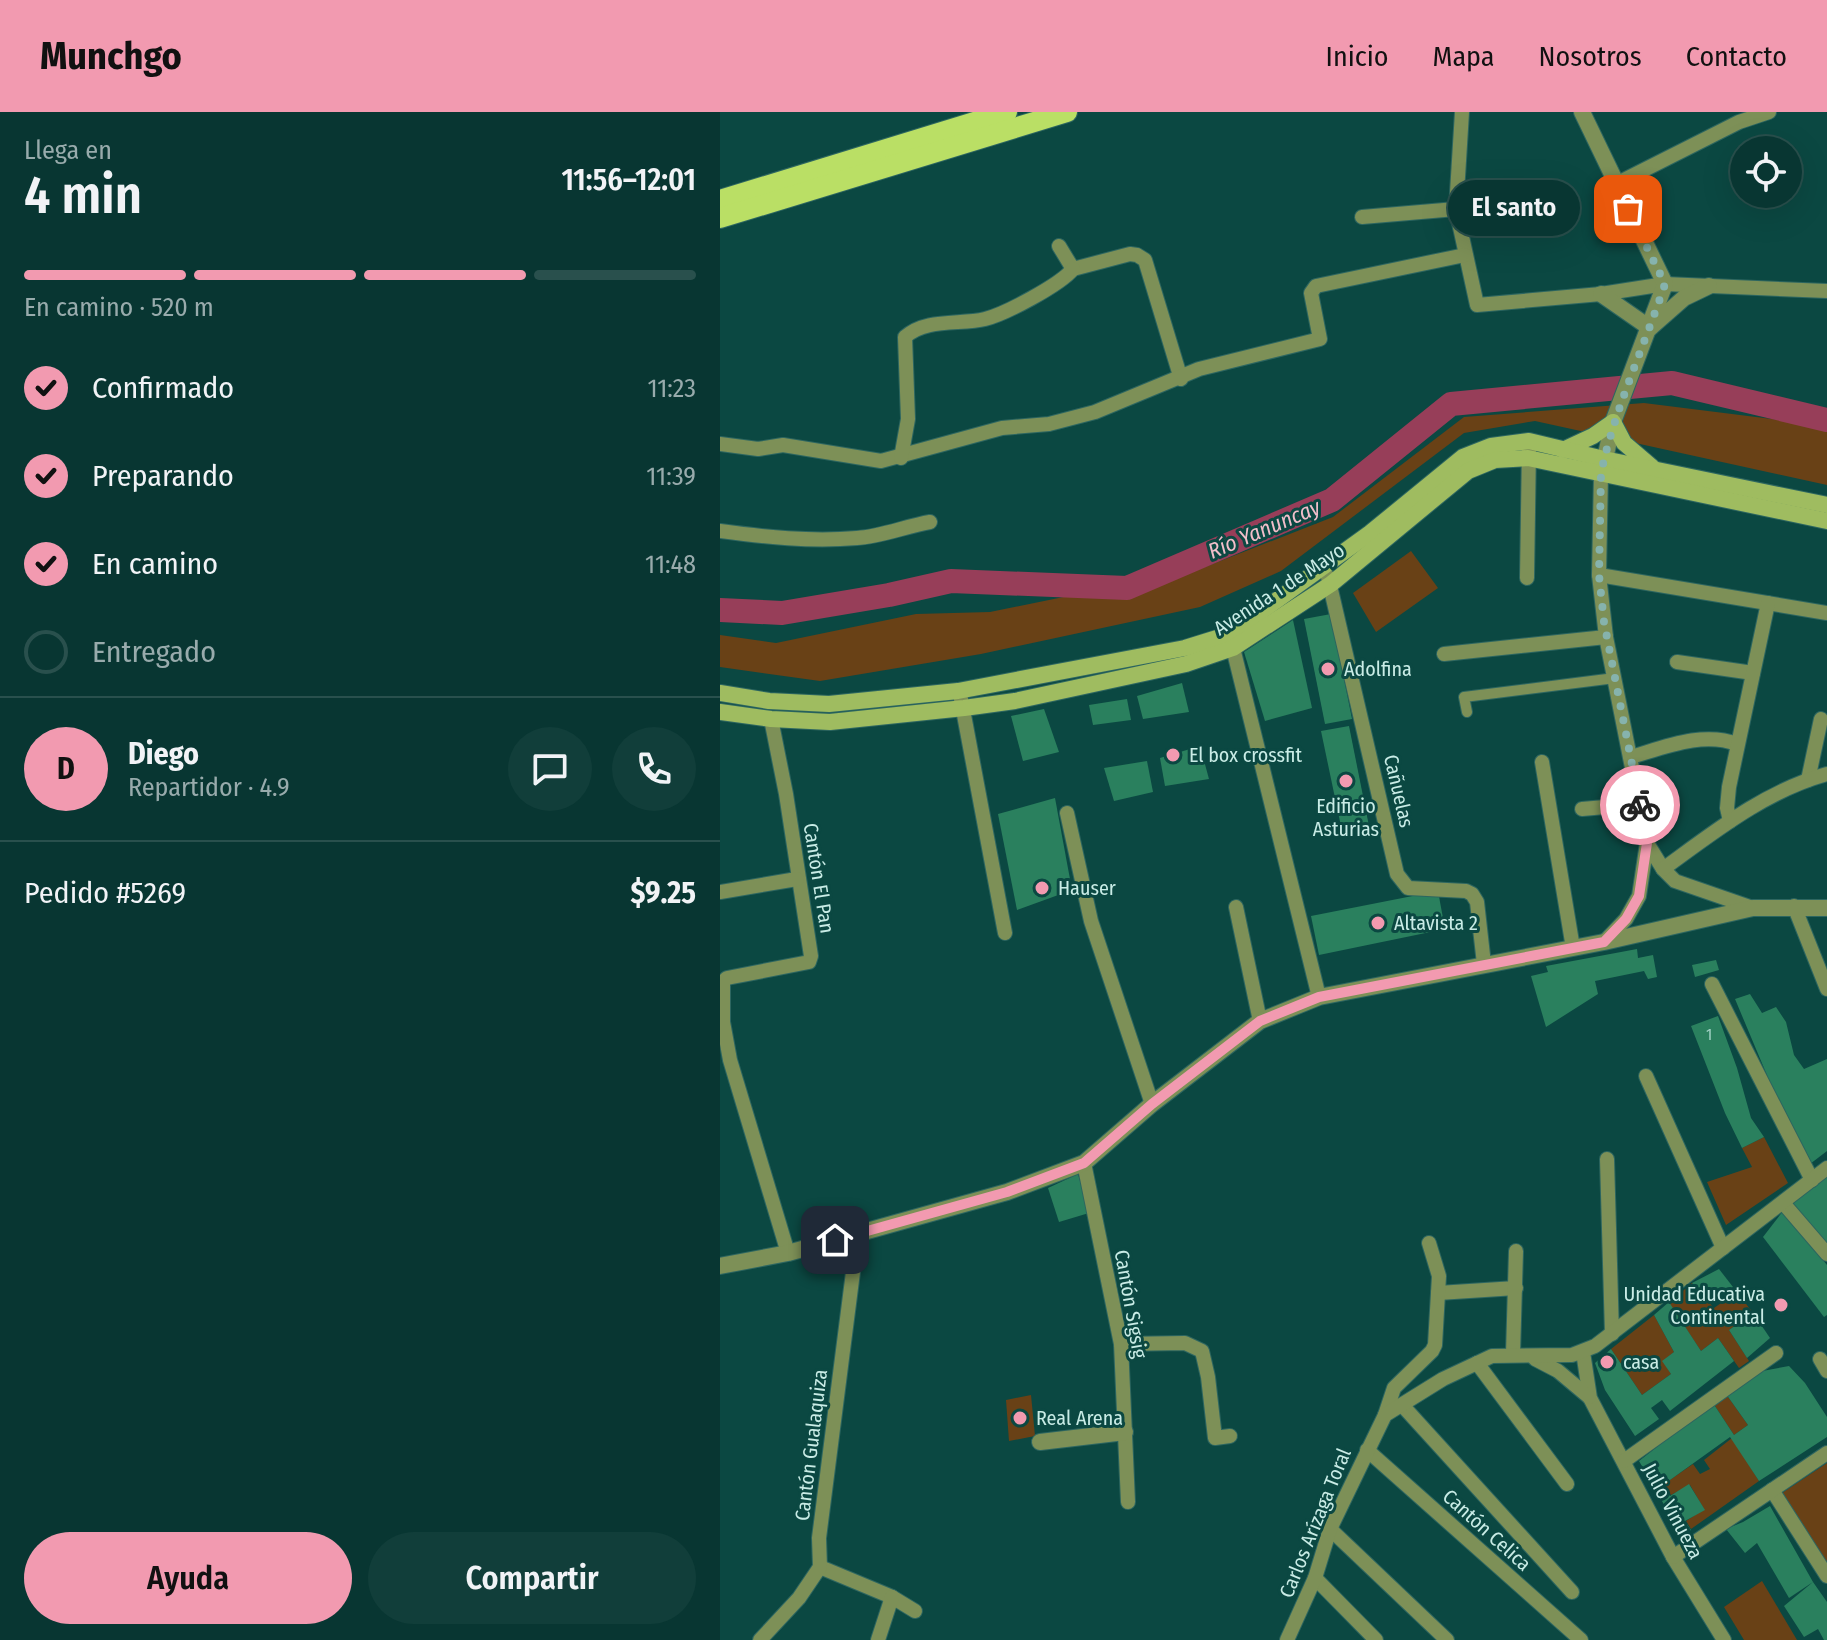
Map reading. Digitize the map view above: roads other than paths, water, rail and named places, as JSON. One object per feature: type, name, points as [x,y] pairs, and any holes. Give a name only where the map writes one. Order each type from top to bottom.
[{"type":"main road","points":[[720,200],[1007,112]]},
{"type":"main road","points":[[720,218],[1067,112]]},
{"type":"main road","points":[[1563,450],[1593,436],[1614,420],[1624,443],[1656,470]]},
{"type":"main road","name":"Avenida 1 de Mayo","points":[[720,693],[769,701],[829,704],[958,691],[1185,648],[1230,634],[1324,568],[1463,457],[1491,446],[1563,450],[1603,466],[1656,470],[1827,505]]},
{"type":"main road","name":"Avenida 1 de Mayo","points":[[720,712],[830,722],[1015,701],[1186,664],[1233,648],[1331,584],[1468,471],[1528,449],[1827,521]]},
{"type":"street","points":[[1462,112],[1456,209],[1477,305],[1601,294],[1665,284],[1827,291]]},
{"type":"street","points":[[1582,112],[1665,284],[1614,420],[1603,466],[1599,575],[1606,637],[1647,843],[1639,896],[1626,919],[1604,942]]},
{"type":"street","points":[[1616,184],[1739,122],[1769,112]]},
{"type":"street","points":[[1362,217],[1456,209]]},
{"type":"street","points":[[1059,246],[1073,269]]},
{"type":"street","points":[[901,458],[908,419],[905,337],[913,330],[931,325],[981,320],[998,315],[1073,269],[1130,254],[1145,260],[1181,379]]},
{"type":"street","points":[[720,444],[758,449],[783,445],[881,461],[1002,428],[1049,424],[1095,412],[1199,369],[1320,339],[1311,293],[1316,286],[1465,255]]},
{"type":"street","points":[[1650,328],[1684,298],[1709,286]]},
{"type":"street","points":[[1601,294],[1650,328]]},
{"type":"street","points":[[1527,578],[1528,449]]},
{"type":"street","points":[[720,531],[780,539],[860,538],[930,522]]},
{"type":"street","name":"Cañuelas","points":[[1324,568],[1331,584],[1397,874],[1408,888],[1466,891],[1472,894],[1477,902],[1484,964]]},
{"type":"street","points":[[1599,575],[1827,613]]},
{"type":"street","points":[[1730,821],[1727,808],[1729,787],[1768,603]]},
{"type":"street","points":[[1444,654],[1606,637]]},
{"type":"street","points":[[1233,648],[1319,997]]},
{"type":"street","points":[[1677,662],[1753,673]]},
{"type":"street","points":[[1467,712],[1464,697],[1615,678]]},
{"type":"street","points":[[958,691],[964,708],[1005,933]]},
{"type":"street","name":"Cantón El Pan","points":[[771,719],[811,956],[809,962],[727,978],[723,982],[723,1022],[730,1060],[788,1253]]},
{"type":"street","points":[[1808,780],[1821,719]]},
{"type":"street","points":[[1631,757],[1689,741],[1724,739],[1737,744]]},
{"type":"street","points":[[1542,762],[1573,948]]},
{"type":"street","points":[[1663,869],[1730,821],[1775,794],[1827,774]]},
{"type":"street","points":[[1582,809],[1640,804]]},
{"type":"street","points":[[1067,813],[1091,921],[1152,1104]]},
{"type":"street","points":[[1647,843],[1663,869],[1675,881],[1753,908]]},
{"type":"street","points":[[720,892],[797,879]]},
{"type":"street","points":[[1794,906],[1827,989]]},
{"type":"street","points":[[1236,907],[1260,1021]]},
{"type":"street","points":[[720,1266],[788,1253],[1007,1192],[1084,1163],[1152,1104],[1260,1021],[1319,997],[1604,942],[1753,908],[1827,908]]},
{"type":"street","points":[[1712,984],[1812,1180]]},
{"type":"street","points":[[1646,1076],[1723,1248]]},
{"type":"street","points":[[1607,1159],[1612,1334]]},
{"type":"street","name":"Cantón Sigsig","points":[[1084,1163],[1121,1344],[1128,1502]]},
{"type":"street","points":[[1385,1415],[1443,1379],[1492,1356],[1583,1352],[1612,1334],[1827,1168]]},
{"type":"street","points":[[1784,1204],[1827,1254]]},
{"type":"street","name":"Cantón Gualaquiza","points":[[820,1567],[819,1538],[858,1233]]},
{"type":"street","name":"Carlos Arízaga Toral","points":[[1287,1640],[1315,1578],[1330,1529],[1385,1415],[1394,1388],[1435,1345],[1439,1276],[1429,1243]]},
{"type":"street","points":[[1516,1251],[1519,1355]]},
{"type":"street","points":[[1438,1293],[1516,1288]]},
{"type":"street","points":[[1121,1344],[1185,1343],[1202,1351],[1215,1438],[1230,1436]]},
{"type":"street","name":"Julio Vinueza","points":[[1583,1352],[1590,1398],[1673,1557],[1724,1640]]},
{"type":"street","points":[[1624,1461],[1776,1353]]},
{"type":"street","name":"Julio Vinueza","points":[[1519,1355],[1558,1371],[1590,1398]]},
{"type":"street","points":[[1477,1363],[1567,1484]]},
{"type":"street","points":[[1402,1405],[1572,1592]]},
{"type":"street","points":[[1040,1442],[1125,1432]]},
{"type":"street","name":"Cantón Celica","points":[[1367,1450],[1581,1640]]},
{"type":"street","points":[[1673,1557],[1827,1453]]},
{"type":"street","points":[[1772,1490],[1827,1576]]},
{"type":"street","points":[[1330,1529],[1447,1640]]},
{"type":"street","points":[[760,1640],[799,1598],[820,1567],[892,1597],[915,1611]]},
{"type":"street","points":[[1315,1578],[1376,1640]]},
{"type":"street","points":[[878,1640],[892,1597]]},
{"type":"waterway","name":"Río Yanuncay","points":[[720,610],[782,613],[951,581],[1127,588],[1332,500],[1451,404],[1672,383],[1827,420]]},
{"type":"place","name":"El santo","points":[[1628,209]]},
{"type":"place","name":"Adolfina","points":[[1328,669]]},
{"type":"place","name":"El box crossfit","points":[[1173,755]]},
{"type":"place","name":"Edificio Asturias","points":[[1346,781]]},
{"type":"place","name":"Hauser","points":[[1042,888]]},
{"type":"place","name":"Altavista 2","points":[[1378,923]]},
{"type":"place","name":"Unidad Educativa Continental","points":[[1781,1305]]},
{"type":"place","name":"casa","points":[[1607,1362]]},
{"type":"place","name":"Real Arena","points":[[1020,1418]]}]
